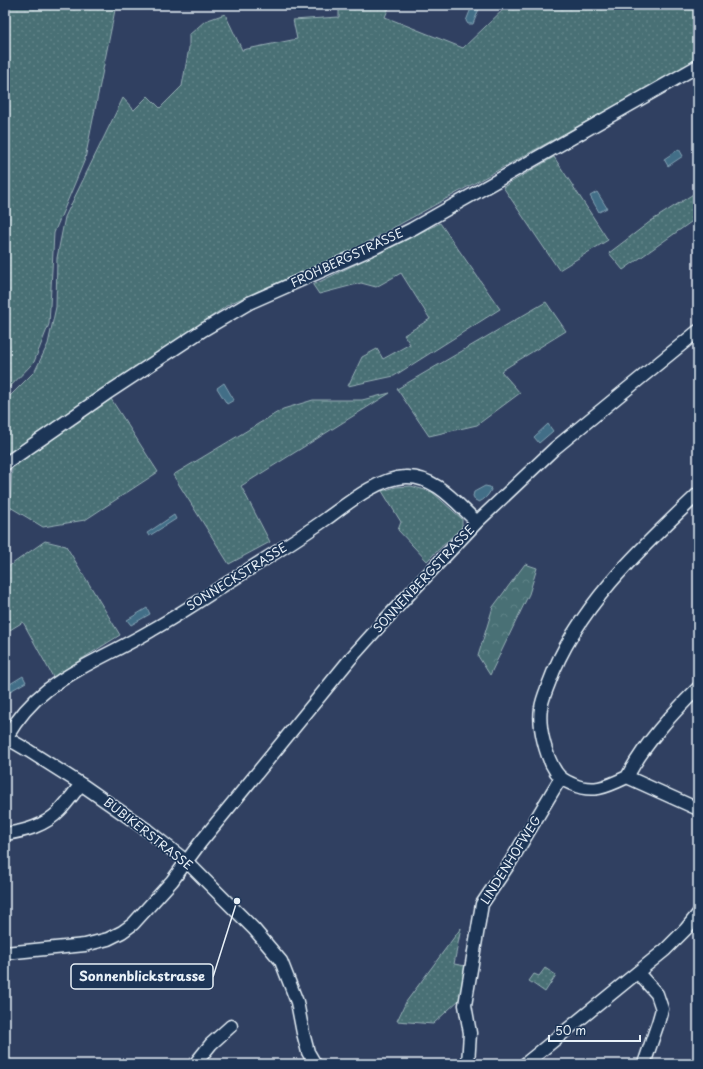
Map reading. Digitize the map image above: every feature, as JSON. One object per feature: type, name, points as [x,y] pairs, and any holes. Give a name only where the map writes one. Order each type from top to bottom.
[{"type":"street","name":"FROHBERGSTRASSE","points":[[5,464],[106,394],[202,330],[229,314],[249,303],[412,229],[698,66]]},
{"type":"street","name":"SONNENBERGSTRASSE","points":[[5,953],[85,945],[108,940],[133,924],[172,881],[200,843],[361,647],[477,522],[554,448],[698,331]]},
{"type":"street","name":"SONNECKSTRASSE","points":[[6,737],[27,708],[45,691],[62,679],[152,630],[313,528],[374,487],[391,480],[405,477],[420,479],[435,485],[477,522]]},
{"type":"street","points":[[698,494],[651,538],[615,578],[587,614],[564,650],[553,672],[541,708],[540,718],[546,748],[553,767],[560,779],[586,789],[604,787],[627,777],[637,759],[652,738],[698,688]]},
{"type":"street","name":"BUBIKERSTRASSE","points":[[6,737],[81,784],[147,830],[186,861],[254,929],[281,961],[298,1002],[308,1052],[315,1064]]},
{"type":"street","points":[[627,777],[698,809]]},
{"type":"street","name":"LINDENHOFWEG","points":[[468,1064],[470,1033],[465,1005],[482,904],[511,861],[560,779]]},
{"type":"street","points":[[5,834],[21,832],[37,827],[47,821],[59,812],[81,784]]},
{"type":"street","points":[[525,1064],[638,973],[670,945],[698,914]]},
{"type":"street","points":[[638,973],[656,994],[662,1009],[644,1064]]},
{"type":"street","points":[[195,1064],[211,1044],[230,1026]]},
{"type":"green space","points":[[5,5],[116,5],[85,159],[54,233],[49,324],[34,362],[5,392]]},
{"type":"green space","points":[[339,5],[390,5],[385,17],[463,48],[508,5],[698,5],[698,60],[353,250],[231,303],[5,458],[5,401],[35,371],[48,344],[56,307],[57,258],[65,217],[123,98],[134,110],[148,96],[160,108],[182,86],[189,48],[189,35],[205,21],[225,14],[242,50],[297,39],[293,20],[339,17]]},
{"type":"green space","points":[[554,157],[608,240],[559,270],[503,187]]},
{"type":"green space","points":[[698,191],[698,217],[623,270],[609,253],[651,221]]},
{"type":"green space","points":[[440,223],[500,309],[394,376],[348,386],[362,357],[377,349],[383,359],[410,344],[404,335],[430,319],[401,273],[376,287],[361,283],[319,294],[313,285]]},
{"type":"green space","points":[[546,302],[566,331],[501,371],[520,393],[477,425],[429,436],[397,389]]},
{"type":"green space","points":[[390,393],[241,486],[270,542],[229,564],[173,475],[283,409],[313,400],[362,400]]},
{"type":"green space","points":[[111,399],[158,472],[85,520],[43,527],[10,507],[12,467]]},
{"type":"green space","points":[[411,486],[432,492],[462,519],[462,527],[427,561],[398,530],[401,522],[382,491],[396,487]]},
{"type":"green space","points":[[45,541],[66,546],[120,635],[53,677],[23,622],[5,633],[5,569]]},
{"type":"green space","points":[[525,564],[537,568],[529,594],[490,675],[478,656],[493,607]]},
{"type":"green space","points":[[461,928],[454,964],[466,966],[460,999],[433,1024],[397,1021],[406,1002]]},
{"type":"green space","points":[[545,968],[556,975],[545,992],[529,981],[534,974],[539,976]]},
{"type":"water","points":[[472,6],[479,9],[473,24],[468,24],[466,21]]},
{"type":"water","points":[[679,149],[683,156],[668,166],[664,159]]},
{"type":"water","points":[[597,192],[607,208],[599,212],[590,196]]},
{"type":"water","points":[[224,383],[234,400],[227,404],[217,388]]},
{"type":"water","points":[[548,424],[553,431],[539,443],[534,437]]},
{"type":"water","points":[[485,486],[490,487],[491,490],[489,494],[479,502],[475,500],[473,496],[474,492]]},
{"type":"water","points":[[174,515],[176,519],[149,536],[147,533]]},
{"type":"water","points":[[147,608],[150,614],[131,625],[127,620]]},
{"type":"water","points":[[23,676],[26,682],[5,694],[5,687]]},
{"type":"place","name":"Sonnenblickstrasse","points":[[237,901]]}]
